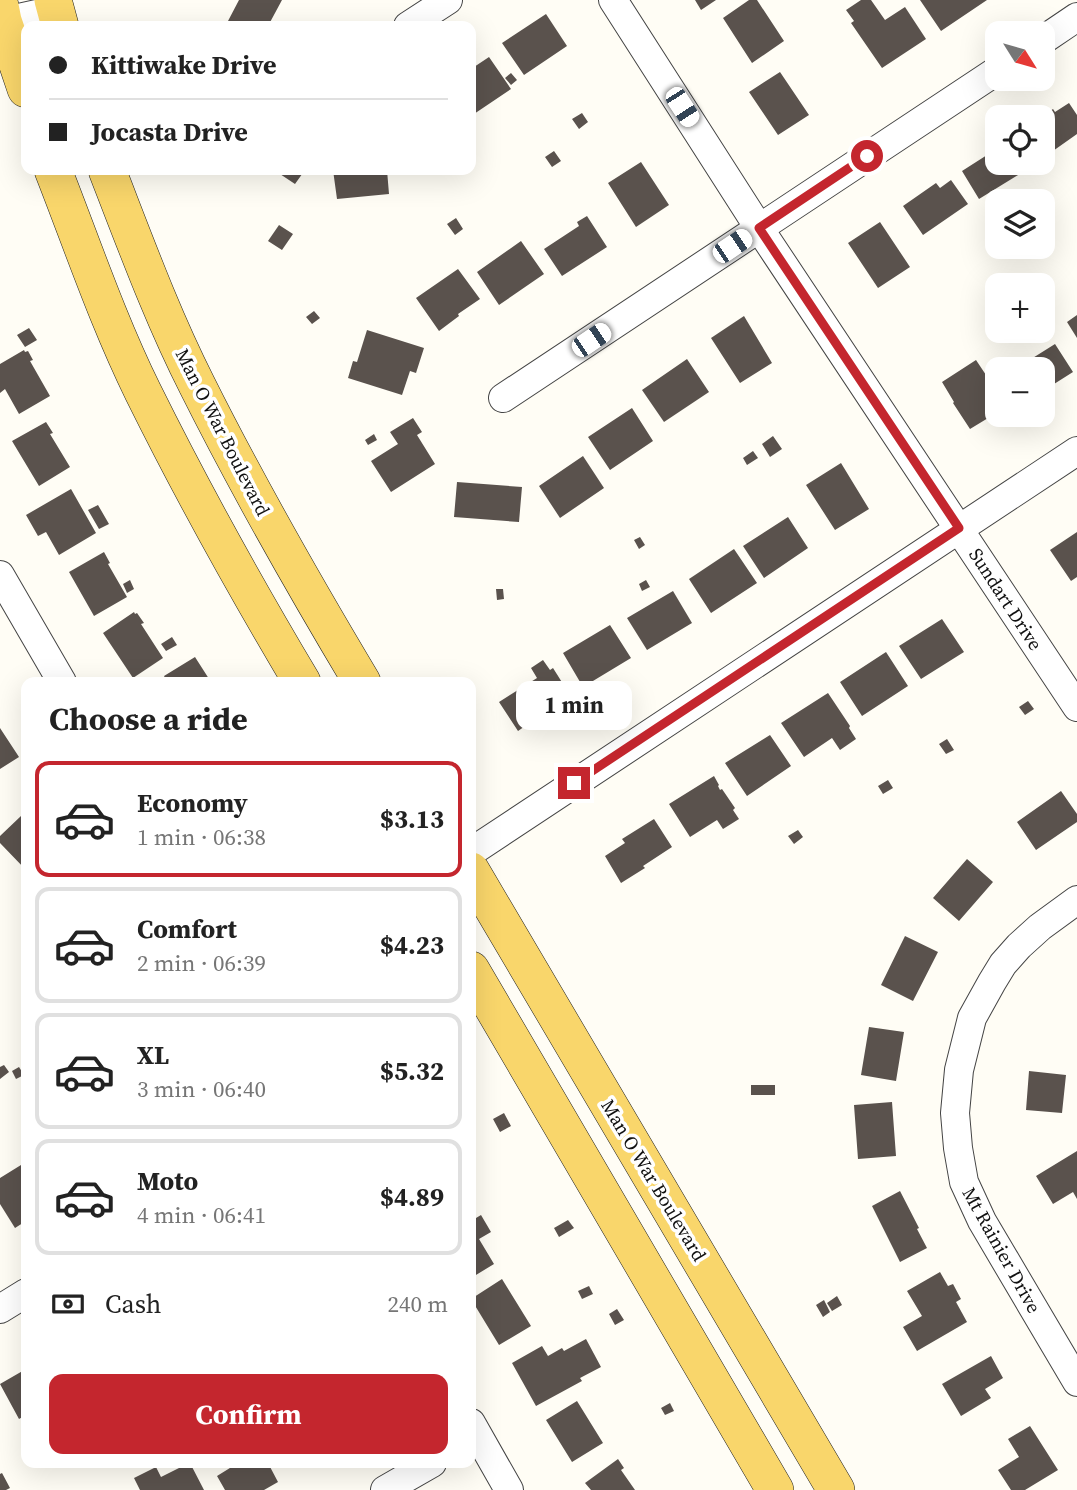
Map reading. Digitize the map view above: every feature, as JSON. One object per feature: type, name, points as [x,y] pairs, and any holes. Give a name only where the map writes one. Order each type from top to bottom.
[{"type":"main road","points":[[1,16],[21,74]]},
{"type":"main road","points":[[55,175],[111,320],[142,391],[225,548],[299,677]]},
{"type":"main road","name":"Man O War Boulevard","points":[[109,175],[158,302],[196,384],[309,593],[359,677]]},
{"type":"main road","name":"Man O War Boulevard","points":[[476,879],[836,1490]]},
{"type":"main road","points":[[476,979],[775,1490]]},
{"type":"street","points":[[416,21],[448,0]]},
{"type":"street","name":"Sundart Drive","points":[[613,0],[759,228],[1077,707]]},
{"type":"street","points":[[1,16],[56,12]]},
{"type":"street","points":[[1055,32],[1077,18]]},
{"type":"street","points":[[503,398],[985,79]]},
{"type":"street","points":[[476,849],[1077,450]]},
{"type":"street","points":[[0,575],[59,677]]},
{"type":"street","name":"Mt Rainier Drive","points":[[1077,900],[1019,946],[992,982],[972,1018],[960,1070],[955,1113],[964,1182],[982,1221],[1077,1382]]},
{"type":"street","points":[[0,1309],[21,1296]]},
{"type":"street","points":[[476,1438],[509,1490]]},
{"type":"street","points":[[385,1490],[423,1468]]},
{"type":"building","points":[[239,0],[282,0],[271,21],[228,21]]},
{"type":"building","points":[[695,0],[716,0],[701,10]]},
{"type":"building","points":[[749,0],[757,0],[784,41],[752,63],[723,18]]},
{"type":"building","points":[[861,0],[871,0],[885,20],[905,7],[926,39],[882,68],[851,23],[854,21],[846,10]]},
{"type":"building","points":[[920,0],[987,0],[941,31]]},
{"type":"building","points":[[546,14],[567,46],[524,75],[502,43]]},
{"type":"building","points":[[489,57],[511,89],[476,113],[476,66]]},
{"type":"building","points":[[780,72],[809,115],[778,135],[749,92]]},
{"type":"building","points":[[511,73],[517,80],[511,85],[505,78]]},
{"type":"building","points":[[1069,103],[1077,115],[1077,134],[1055,150],[1055,112]]},
{"type":"building","points":[[582,113],[588,122],[579,129],[572,119]]},
{"type":"building","points":[[554,151],[561,161],[552,167],[545,157]]},
{"type":"building","points":[[985,156],[985,175],[1018,175],[995,189],[985,189],[985,195],[979,199],[962,171]]},
{"type":"building","points":[[641,162],[669,205],[636,227],[608,183]]},
{"type":"building","points":[[282,175],[301,175],[295,184]]},
{"type":"building","points":[[334,175],[387,175],[389,194],[337,199]]},
{"type":"building","points":[[951,180],[968,204],[923,235],[903,206],[936,183],[940,188]]},
{"type":"building","points":[[587,216],[607,247],[562,276],[544,249],[579,226],[577,222]]},
{"type":"building","points":[[456,218],[463,229],[455,235],[447,224]]},
{"type":"building","points":[[880,222],[910,267],[878,288],[848,243]]},
{"type":"building","points":[[279,225],[293,234],[282,250],[268,241]]},
{"type":"building","points":[[521,241],[544,274],[499,305],[477,272]]},
{"type":"building","points":[[458,269],[480,299],[439,331],[416,298]]},
{"type":"building","points":[[314,311],[320,318],[312,324],[306,317]]},
{"type":"building","points":[[1077,315],[1077,338],[1067,322]]},
{"type":"building","points":[[744,316],[772,363],[740,383],[711,338]]},
{"type":"building","points":[[29,328],[37,340],[25,347],[17,335]]},
{"type":"building","points":[[367,330],[424,348],[416,373],[410,371],[402,395],[348,378],[353,361],[357,362]]},
{"type":"building","points":[[1055,344],[1073,372],[1055,383],[1055,357],[1034,357]]},
{"type":"building","points":[[24,350],[28,351],[33,360],[30,361],[50,396],[19,414],[5,389],[0,393],[0,364]]},
{"type":"building","points":[[687,359],[709,392],[664,422],[642,390]]},
{"type":"building","points":[[976,360],[985,374],[985,420],[970,429],[942,382]]},
{"type":"building","points":[[632,408],[653,441],[610,470],[588,437]]},
{"type":"building","points":[[413,418],[422,432],[417,435],[435,464],[391,492],[371,461],[398,444],[390,432]]},
{"type":"building","points":[[46,422],[53,433],[50,434],[70,467],[39,486],[12,441]]},
{"type":"building","points":[[374,434],[377,440],[368,445],[365,440]]},
{"type":"building","points":[[773,436],[782,449],[770,457],[762,444]]},
{"type":"building","points":[[753,451],[758,458],[747,465],[743,458]]},
{"type":"building","points":[[583,456],[604,488],[560,518],[539,486]]},
{"type":"building","points":[[841,463],[869,509],[835,530],[806,485]]},
{"type":"building","points":[[457,482],[522,487],[519,522],[454,517]]},
{"type":"building","points":[[71,489],[96,533],[59,555],[46,532],[38,536],[26,515]]},
{"type":"building","points":[[98,505],[109,524],[99,529],[88,510]]},
{"type":"building","points":[[788,517],[808,548],[764,578],[743,546]]},
{"type":"building","points":[[1077,532],[1077,577],[1071,581],[1050,550]]},
{"type":"building","points":[[640,537],[645,545],[639,549],[634,540]]},
{"type":"building","points":[[734,549],[757,583],[711,613],[689,579]]},
{"type":"building","points":[[104,552],[127,597],[94,616],[69,572]]},
{"type":"building","points":[[130,580],[134,589],[127,593],[123,584]]},
{"type":"building","points":[[646,580],[650,587],[642,591],[639,584]]},
{"type":"building","points":[[496,589],[503,589],[504,599],[497,600]]},
{"type":"building","points":[[673,591],[692,623],[647,650],[627,618]]},
{"type":"building","points":[[134,612],[137,613],[163,658],[132,677],[103,633]]},
{"type":"building","points":[[942,619],[964,652],[921,679],[899,646]]},
{"type":"building","points":[[610,625],[631,658],[583,687],[563,653]]},
{"type":"building","points":[[172,637],[177,645],[166,651],[161,644]]},
{"type":"building","points":[[886,652],[908,686],[862,716],[840,682]]},
{"type":"building","points":[[195,657],[208,677],[164,677]]},
{"type":"building","points":[[543,660],[550,670],[553,668],[570,695],[518,731],[499,702],[537,678],[531,668]]},
{"type":"building","points":[[828,693],[856,739],[840,750],[832,738],[804,757],[781,723]]},
{"type":"building","points":[[1028,701],[1034,709],[1025,715],[1019,707]]},
{"type":"building","points":[[0,728],[19,757],[0,769]]},
{"type":"building","points":[[770,735],[791,766],[747,796],[725,763]]},
{"type":"building","points":[[947,739],[954,750],[946,754],[939,744]]},
{"type":"building","points":[[714,776],[739,819],[723,829],[717,820],[690,837],[669,804]]},
{"type":"building","points":[[888,780],[893,788],[883,794],[878,786]]},
{"type":"building","points":[[1061,791],[1077,814],[1077,822],[1036,850],[1017,822]]},
{"type":"building","points":[[21,816],[21,865],[0,843],[0,836]]},
{"type":"building","points":[[654,819],[672,847],[621,883],[605,856],[625,843],[622,839]]},
{"type":"building","points":[[798,830],[803,837],[794,844],[788,836]]},
{"type":"building","points":[[967,859],[993,882],[959,921],[933,898]]},
{"type":"building","points":[[905,936],[938,952],[913,1001],[881,985]]},
{"type":"building","points":[[869,1027],[904,1032],[896,1081],[861,1075]]},
{"type":"building","points":[[4,1065],[9,1072],[0,1079],[0,1067]]},
{"type":"building","points":[[19,1067],[21,1076],[16,1079],[12,1071]]},
{"type":"building","points":[[1029,1071],[1066,1075],[1062,1113],[1026,1110]]},
{"type":"building","points":[[751,1085],[775,1085],[775,1095],[751,1095]]},
{"type":"building","points":[[892,1102],[896,1156],[858,1159],[854,1105]]},
{"type":"building","points":[[504,1113],[511,1126],[500,1132],[493,1119]]},
{"type":"building","points":[[1077,1151],[1077,1199],[1073,1192],[1053,1204],[1036,1176]]},
{"type":"building","points":[[21,1165],[21,1224],[15,1228],[0,1204],[0,1178]]},
{"type":"building","points":[[900,1191],[927,1248],[900,1262],[872,1206]]},
{"type":"building","points":[[481,1215],[491,1232],[479,1239],[494,1264],[476,1275],[476,1218]]},
{"type":"building","points":[[568,1220],[574,1228],[559,1237],[554,1228]]},
{"type":"building","points":[[940,1272],[948,1286],[953,1284],[961,1299],[956,1302],[967,1322],[917,1351],[903,1327],[922,1316],[907,1291]]},
{"type":"building","points":[[502,1279],[531,1326],[499,1345],[476,1307],[476,1296]]},
{"type":"building","points":[[589,1286],[593,1294],[582,1299],[578,1291]]},
{"type":"building","points":[[837,1296],[842,1305],[832,1311],[827,1303]]},
{"type":"building","points":[[824,1300],[830,1312],[823,1317],[816,1305]]},
{"type":"building","points":[[617,1309],[624,1320],[615,1325],[609,1314]]},
{"type":"building","points":[[586,1339],[601,1367],[580,1378],[582,1381],[536,1406],[512,1363],[542,1346],[548,1356]]},
{"type":"building","points":[[991,1356],[1003,1378],[985,1389],[991,1398],[961,1416],[942,1384]]},
{"type":"building","points":[[21,1372],[21,1418],[19,1419],[0,1384]]},
{"type":"building","points":[[577,1401],[603,1443],[572,1462],[546,1420]]},
{"type":"building","points":[[670,1403],[674,1411],[665,1415],[661,1408]]},
{"type":"building","points":[[1030,1426],[1058,1470],[1025,1490],[1011,1490],[998,1470],[1019,1457],[1008,1439]]},
{"type":"building","points":[[618,1459],[624,1468],[621,1470],[635,1490],[591,1490],[585,1483]]},
{"type":"building","points":[[154,1468],[161,1477],[180,1468],[193,1468],[204,1490],[140,1490],[134,1478]]},
{"type":"building","points":[[230,1468],[271,1468],[278,1482],[264,1490],[225,1490],[217,1476]]},
{"type":"building","points":[[2,1473],[10,1488],[6,1490],[0,1490]]},
{"type":"route","points":[[574,783],[959,528],[759,228],[867,156]]}]
